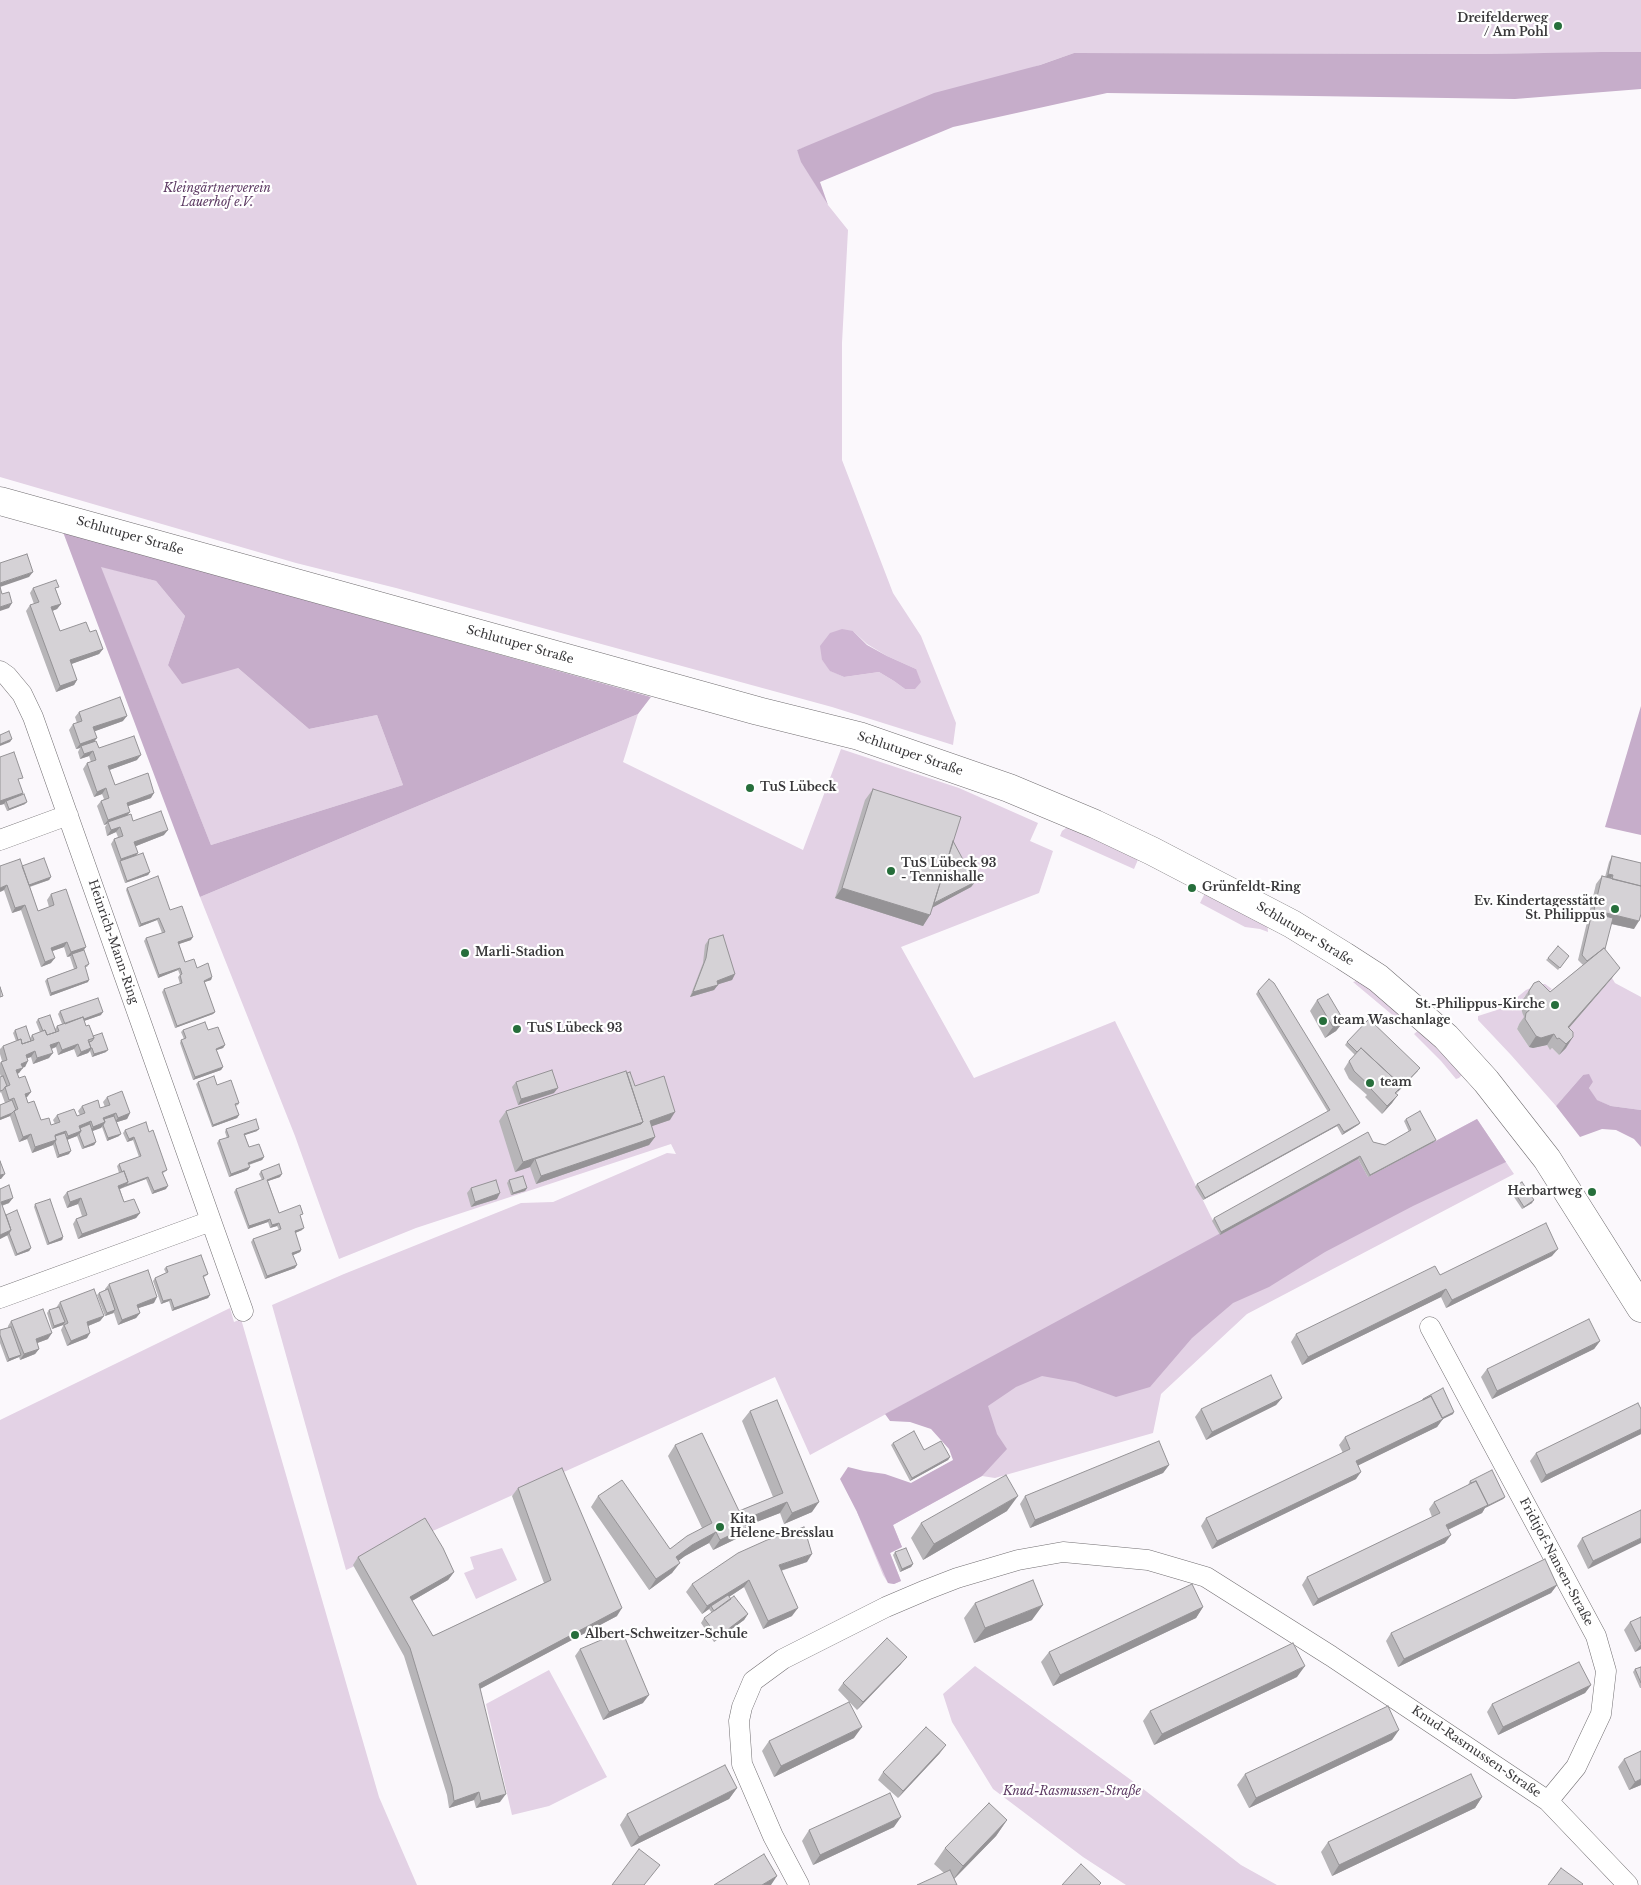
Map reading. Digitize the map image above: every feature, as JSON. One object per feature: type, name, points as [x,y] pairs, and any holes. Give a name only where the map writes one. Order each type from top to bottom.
[{"type":"main road","name":"Schlutuper Straße","points":[[0,501],[758,711],[859,736],[1009,788],[1095,824],[1152,851],[1275,915],[1344,956],[1378,978],[1446,1038],[1486,1081],[1547,1159],[1639,1300]]},
{"type":"street","name":"Heinrich-Mann-Ring","points":[[0,671],[7,676],[22,694],[32,717],[243,1311]]},
{"type":"street","points":[[0,840],[68,815]]},
{"type":"street","points":[[0,1298],[211,1221]]},
{"type":"street","name":"Fridtjof-Nansen-Straße","points":[[1430,1327],[1596,1636],[1606,1671],[1601,1714],[1576,1767],[1548,1801]]},
{"type":"street","name":"Knud-Rasmussen-Straße","points":[[799,1885],[772,1836],[742,1764],[739,1721],[742,1707],[754,1681],[783,1659],[886,1607],[957,1578],[1018,1560],[1063,1552],[1148,1560],[1206,1577],[1331,1656],[1548,1801],[1628,1885]]},
{"type":"green space","name":"Kleingärtnerverein Lauerhof e.V.","points":[[0,0],[1641,0],[1641,52],[1486,54],[1074,53],[797,150],[802,162],[828,205],[848,230],[842,343],[842,460],[893,593],[921,636],[956,723],[953,745],[832,707],[396,588],[296,563],[0,477]],"holes":[[[853,631],[867,644],[887,656],[916,669],[905,689],[879,672],[844,677],[831,671],[822,660]]]},
{"type":"green space","points":[[100,566],[156,581],[185,616],[168,665],[238,668],[309,729],[377,715],[403,785],[211,845]]},
{"type":"green space","points":[[638,714],[623,762],[803,850],[841,749],[959,788],[1038,823],[1030,841],[1053,851],[1039,893],[901,947],[974,1078],[1115,1021],[1220,1235],[1358,1159],[1368,1177],[1477,1119],[1514,1174],[1247,1314],[1161,1394],[1153,1433],[995,1478],[982,1476],[893,1525],[902,1547],[890,1553],[901,1581],[894,1584],[888,1583],[883,1575],[857,1512],[971,1451],[938,1386],[810,1455],[775,1377],[346,1570],[272,1305],[521,1203],[553,1202],[667,1153],[676,1154],[671,1144],[416,1228],[339,1259],[295,1136],[200,897]]},
{"type":"green space","points":[[1070,825],[1140,855],[1134,869],[1060,836],[1062,831]]},
{"type":"green space","points":[[1207,889],[1267,923],[1268,932],[1245,927],[1200,903]]},
{"type":"green space","points":[[1612,978],[1615,983],[1641,997],[1641,1110],[1611,1106],[1596,1100],[1589,1088],[1593,1082],[1583,1075],[1556,1106],[1478,1020],[1478,1016],[1500,1009],[1526,990],[1539,984],[1545,984],[1552,989],[1539,998],[1527,994],[1524,997],[1521,1008],[1525,1019],[1519,1024],[1517,1029],[1529,1047],[1547,1045],[1559,1055],[1566,1045],[1561,1037]]},
{"type":"green space","points":[[1360,980],[1407,1015],[1402,1023],[1353,982]]},
{"type":"green space","points":[[1421,1028],[1463,1074],[1459,1078],[1456,1079],[1414,1034]]},
{"type":"green space","points":[[230,1308],[234,1322],[241,1319],[379,1797],[417,1885],[0,1885],[0,1420]]},
{"type":"green space","points":[[502,1548],[517,1580],[476,1599],[464,1573],[474,1569],[470,1557]]},
{"type":"green space","name":"Knud-Rasmussen-Straße","points":[[975,1666],[1142,1788],[1241,1865],[1277,1885],[1126,1885],[1083,1857],[993,1789],[952,1722],[943,1694]]},
{"type":"green space","points":[[549,1670],[607,1777],[549,1806],[512,1815],[486,1704]]},
{"type":"shaded area","points":[[1641,52],[1641,89],[1515,99],[1107,93],[953,127],[820,182],[828,205],[801,162],[797,150],[934,93],[1040,65],[1074,53],[1486,54]]},
{"type":"shaded area","points":[[63,532],[651,697],[638,714],[200,897]],"holes":[[[101,567],[156,581],[185,616],[168,665],[182,684],[238,668],[309,729],[377,715],[403,785],[211,845]]]},
{"type":"shaded area","points":[[842,629],[853,631],[867,645],[916,669],[921,682],[915,689],[905,689],[879,672],[844,677],[830,671],[822,660],[820,646],[830,633]]},
{"type":"shaded area","points":[[1641,706],[1641,835],[1605,827]]},
{"type":"shaded area","points":[[1589,1074],[1593,1082],[1589,1088],[1597,1100],[1611,1106],[1641,1110],[1641,1147],[1634,1139],[1616,1130],[1602,1129],[1580,1137],[1556,1106],[1583,1075]]},
{"type":"shaded area","points":[[1477,1119],[1506,1162],[1413,1206],[1325,1252],[1269,1287],[1233,1303],[1192,1338],[1150,1387],[1116,1397],[1075,1382],[1042,1376],[1016,1387],[988,1406],[997,1434],[1007,1449],[982,1476],[893,1525],[902,1547],[890,1553],[901,1581],[894,1584],[888,1583],[857,1512],[840,1479],[848,1467],[885,1474],[911,1483],[953,1460],[949,1449],[931,1429],[910,1422],[890,1421],[885,1414],[1358,1159],[1368,1177]]},
{"type":"building","points":[[27,554],[33,572],[0,583],[0,563]]},
{"type":"building","points":[[56,580],[59,587],[55,588],[61,604],[51,607],[60,631],[86,622],[90,632],[96,630],[103,649],[70,660],[77,680],[60,686],[30,605],[39,602],[33,588]]},
{"type":"building","points":[[0,587],[2,594],[9,592],[12,603],[0,607]]},
{"type":"building","points":[[120,697],[127,716],[93,727],[97,738],[80,744],[73,724],[82,721],[79,712]]},
{"type":"building","points":[[9,731],[12,739],[0,744],[0,735]]},
{"type":"building","points":[[134,736],[141,755],[108,766],[115,785],[148,773],[154,793],[127,803],[130,812],[108,820],[101,801],[109,798],[106,788],[97,792],[87,763],[96,760],[93,751],[84,754],[81,746],[96,741],[99,748]]},
{"type":"building","points":[[14,752],[23,778],[18,779],[23,793],[0,801],[0,757]]},
{"type":"building","name":"TuS Lübeck 93 - Tennishalle","points":[[873,789],[961,817],[930,915],[842,888]]},
{"type":"building","points":[[24,794],[27,802],[9,809],[6,801]]},
{"type":"building","points":[[161,811],[168,830],[134,842],[138,853],[121,859],[114,839],[123,836],[120,827],[111,830],[108,822],[131,814],[133,821]]},
{"type":"building","points":[[953,841],[975,882],[934,903]]},
{"type":"building","points":[[143,853],[150,872],[127,881],[120,861]]},
{"type":"building","points":[[1612,856],[1641,863],[1641,886],[1612,879],[1613,875],[1608,874]]},
{"type":"building","points":[[44,858],[51,877],[29,885],[22,866]]},
{"type":"building","points":[[20,859],[38,911],[54,905],[51,894],[66,889],[86,947],[71,952],[67,942],[51,948],[55,958],[45,962],[25,905],[15,908],[7,885],[0,888],[0,866]]},
{"type":"building","points":[[158,876],[170,910],[182,906],[193,937],[178,942],[185,962],[194,959],[197,968],[208,963],[212,977],[204,981],[215,1012],[177,1026],[164,989],[182,983],[180,968],[159,975],[146,938],[165,932],[159,918],[141,924],[127,888]]},
{"type":"building","name":"Ev. Kindertagesstätte St. Philippus","points":[[1602,876],[1641,886],[1641,914],[1639,921],[1594,910]]},
{"type":"building","points":[[1592,913],[1613,918],[1605,949],[1587,961],[1582,955]]},
{"type":"building","points":[[723,935],[735,974],[717,981],[718,985],[693,992],[706,958],[709,939]]},
{"type":"building","points":[[1558,946],[1569,956],[1560,968],[1548,958]]},
{"type":"building","name":"St.-Philippus-Kirche","points":[[1604,948],[1620,968],[1568,1027],[1573,1032],[1573,1037],[1566,1044],[1559,1038],[1557,1039],[1554,1034],[1541,1038],[1536,1036],[1525,1019],[1526,1013],[1532,1008],[1529,1001],[1529,991],[1534,983],[1539,981],[1550,992]]},
{"type":"building","points":[[84,950],[89,964],[85,966],[89,980],[51,993],[47,979],[77,968],[72,954]]},
{"type":"building","points":[[1269,979],[1274,983],[1360,1123],[1344,1132],[1339,1124],[1205,1198],[1197,1184],[1330,1110],[1258,991]]},
{"type":"building","points":[[1328,994],[1344,1021],[1333,1027],[1317,1000]]},
{"type":"building","points":[[98,998],[103,1012],[65,1024],[60,1011]]},
{"type":"building","points":[[50,1015],[56,1032],[47,1035],[45,1030],[43,1031],[38,1019]]},
{"type":"building","points":[[83,1017],[86,1026],[89,1025],[94,1038],[88,1040],[91,1048],[81,1052],[78,1044],[62,1050],[59,1042],[50,1045],[53,1053],[37,1058],[35,1051],[26,1055],[28,1061],[21,1064],[23,1068],[16,1070],[19,1078],[25,1076],[31,1092],[25,1094],[28,1103],[34,1101],[41,1120],[49,1118],[51,1125],[60,1122],[57,1115],[74,1109],[77,1116],[85,1113],[82,1106],[98,1100],[100,1108],[110,1105],[107,1097],[122,1091],[130,1113],[118,1118],[116,1113],[103,1118],[105,1122],[93,1127],[91,1121],[79,1126],[81,1131],[68,1136],[66,1131],[55,1135],[56,1140],[35,1147],[31,1134],[23,1137],[14,1111],[18,1109],[14,1098],[9,1100],[5,1087],[10,1085],[1,1062],[7,1060],[3,1046],[21,1039],[22,1044],[34,1040],[32,1035],[45,1030],[47,1035],[59,1031],[57,1026]]},
{"type":"building","points":[[1369,1019],[1420,1068],[1398,1091],[1402,1086],[1361,1048],[1357,1052],[1347,1042]]},
{"type":"building","points":[[205,1022],[208,1030],[218,1027],[225,1045],[216,1049],[223,1067],[195,1077],[181,1040],[186,1038],[183,1030]]},
{"type":"building","points":[[26,1026],[31,1041],[22,1044],[21,1039],[18,1040],[15,1030]]},
{"type":"building","points":[[102,1033],[108,1050],[94,1054],[92,1048],[89,1049],[91,1048],[89,1042],[94,1038],[93,1036]]},
{"type":"building","points":[[1361,1048],[1402,1086],[1395,1093],[1398,1095],[1387,1106],[1354,1071],[1349,1061]]},
{"type":"building","points":[[552,1070],[558,1088],[521,1099],[516,1082]]},
{"type":"building","points":[[626,1071],[643,1122],[523,1162],[506,1111]]},
{"type":"building","points":[[630,1072],[635,1086],[664,1076],[675,1112],[650,1121],[655,1137],[541,1176],[535,1159],[643,1122],[627,1073]]},
{"type":"building","points":[[3,1076],[7,1086],[0,1091],[0,1077]]},
{"type":"building","points":[[214,1076],[217,1085],[231,1080],[239,1103],[235,1104],[239,1115],[213,1125],[198,1082]]},
{"type":"building","points":[[12,1100],[16,1110],[0,1118],[0,1105]]},
{"type":"building","points":[[1420,1111],[1436,1140],[1370,1175],[1360,1156],[1221,1232],[1214,1218],[1368,1132],[1373,1142],[1385,1145],[1411,1130],[1406,1119]]},
{"type":"building","points":[[114,1116],[121,1134],[108,1138],[103,1125],[104,1119]]},
{"type":"building","points":[[256,1119],[259,1129],[244,1134],[249,1147],[259,1144],[264,1157],[248,1163],[250,1167],[231,1174],[219,1140],[229,1137],[226,1129]]},
{"type":"building","points":[[146,1122],[149,1132],[153,1130],[167,1170],[162,1172],[168,1186],[154,1191],[148,1177],[126,1185],[128,1182],[119,1164],[141,1156],[134,1137],[129,1139],[125,1130]]},
{"type":"building","points":[[90,1124],[96,1142],[84,1147],[79,1134],[80,1128]]},
{"type":"building","points":[[65,1133],[71,1151],[59,1155],[55,1136]]},
{"type":"building","points":[[0,1161],[5,1174],[0,1175]]},
{"type":"building","points":[[279,1164],[282,1174],[267,1180],[279,1213],[300,1205],[303,1214],[300,1215],[304,1228],[295,1231],[301,1250],[292,1253],[297,1265],[267,1276],[253,1239],[281,1229],[279,1223],[272,1225],[270,1219],[249,1226],[236,1189],[264,1179],[261,1171]]},
{"type":"building","points":[[124,1171],[128,1182],[118,1186],[124,1202],[134,1199],[140,1213],[82,1234],[76,1219],[87,1215],[81,1198],[70,1202],[67,1192]]},
{"type":"building","points":[[523,1176],[527,1188],[513,1193],[509,1180]]},
{"type":"building","points":[[496,1180],[500,1193],[475,1202],[471,1188]]},
{"type":"building","points":[[1522,1182],[1534,1200],[1524,1207],[1512,1188]]},
{"type":"building","points":[[9,1185],[13,1198],[1,1202],[11,1230],[0,1235],[0,1189]]},
{"type":"building","points":[[50,1199],[63,1237],[49,1243],[35,1204]]},
{"type":"building","points":[[17,1210],[31,1248],[17,1254],[9,1233],[11,1230],[6,1215]]},
{"type":"building","points":[[1546,1223],[1558,1249],[1452,1300],[1446,1289],[1308,1357],[1296,1334],[1435,1266],[1440,1275]]},
{"type":"building","points":[[201,1255],[208,1274],[203,1276],[210,1295],[174,1308],[171,1299],[163,1301],[155,1278],[168,1272],[166,1267]]},
{"type":"building","points":[[148,1270],[157,1297],[137,1305],[140,1313],[122,1320],[109,1284]]},
{"type":"building","points":[[94,1289],[104,1316],[87,1322],[90,1333],[71,1341],[64,1325],[68,1323],[60,1302]]},
{"type":"building","points":[[108,1289],[115,1310],[107,1313],[99,1293]]},
{"type":"building","points":[[59,1307],[65,1322],[54,1326],[49,1310]]},
{"type":"building","points":[[43,1309],[52,1333],[36,1339],[39,1349],[24,1354],[11,1321]]},
{"type":"building","points":[[1589,1319],[1600,1341],[1497,1391],[1487,1369]]},
{"type":"building","points":[[11,1327],[21,1355],[9,1359],[0,1330]]},
{"type":"building","points":[[1271,1375],[1282,1398],[1212,1432],[1201,1409]]},
{"type":"building","points":[[1443,1388],[1454,1412],[1442,1418],[1431,1396],[1423,1399]]},
{"type":"building","points":[[1431,1396],[1443,1419],[1356,1461],[1361,1472],[1217,1541],[1206,1518],[1350,1449],[1345,1437]]},
{"type":"building","points":[[777,1400],[819,1502],[792,1513],[787,1502],[743,1520],[747,1527],[720,1540],[716,1532],[692,1545],[676,1557],[680,1563],[656,1579],[598,1496],[622,1480],[670,1549],[687,1536],[712,1523],[675,1445],[702,1433],[739,1511],[783,1493],[750,1411]]},
{"type":"building","points":[[1638,1403],[1641,1409],[1641,1429],[1546,1475],[1536,1453]]},
{"type":"building","points":[[914,1431],[924,1450],[941,1441],[950,1457],[912,1478],[893,1443]]},
{"type":"building","points":[[1159,1441],[1169,1465],[1035,1520],[1025,1496]]},
{"type":"building","points":[[562,1468],[622,1608],[479,1684],[506,1794],[481,1801],[479,1792],[454,1801],[452,1787],[410,1648],[358,1557],[425,1518],[443,1548],[454,1572],[410,1597],[433,1636],[551,1580],[518,1488]]},
{"type":"building","points":[[1492,1470],[1505,1497],[1487,1506],[1476,1481],[1471,1483],[1470,1481]]},
{"type":"building","points":[[1006,1475],[1018,1496],[934,1544],[921,1523]]},
{"type":"building","points":[[1476,1481],[1488,1505],[1446,1525],[1451,1535],[1318,1599],[1307,1577],[1440,1513],[1434,1502]]},
{"type":"building","points":[[1641,1510],[1641,1538],[1593,1561],[1582,1538]]},
{"type":"building","points":[[804,1527],[812,1554],[779,1565],[798,1608],[768,1621],[749,1580],[707,1606],[692,1584],[738,1553]]},
{"type":"building","points":[[906,1548],[913,1564],[902,1569],[895,1552]]},
{"type":"building","points":[[1545,1559],[1557,1585],[1404,1659],[1391,1633]]},
{"type":"building","points":[[1033,1580],[1043,1605],[985,1628],[975,1603]]},
{"type":"building","points":[[1192,1584],[1203,1607],[1060,1675],[1049,1652]]},
{"type":"building","points":[[728,1595],[731,1599],[714,1611],[711,1606]]},
{"type":"building","points":[[734,1596],[748,1614],[718,1637],[704,1618]]},
{"type":"building","points":[[1641,1617],[1641,1644],[1630,1622]]},
{"type":"building","points":[[622,1631],[649,1695],[609,1712],[580,1649]]},
{"type":"building","points":[[887,1638],[907,1657],[863,1702],[843,1683]]},
{"type":"building","points":[[1293,1643],[1305,1666],[1162,1734],[1150,1711]]},
{"type":"building","points":[[1579,1662],[1591,1685],[1503,1727],[1492,1704]]},
{"type":"building","points":[[1641,1667],[1641,1683],[1635,1669]]},
{"type":"building","points":[[849,1702],[862,1727],[781,1766],[769,1741]]},
{"type":"building","points":[[1388,1706],[1399,1730],[1256,1798],[1245,1774]]},
{"type":"building","points":[[926,1727],[946,1745],[903,1791],[883,1772]]},
{"type":"building","points":[[1641,1751],[1641,1779],[1635,1782],[1624,1759]]},
{"type":"building","points":[[725,1765],[737,1788],[639,1837],[627,1814]]},
{"type":"building","points":[[1471,1774],[1482,1797],[1339,1865],[1328,1842]]},
{"type":"building","points":[[890,1793],[901,1817],[820,1855],[809,1830]]},
{"type":"building","points":[[989,1803],[1007,1820],[963,1866],[945,1848]]},
{"type":"building","points":[[639,1849],[660,1865],[644,1885],[612,1885]]},
{"type":"building","points":[[764,1854],[777,1876],[762,1885],[714,1885]]},
{"type":"building","points":[[1081,1864],[1101,1883],[1099,1885],[1062,1885]]},
{"type":"building","points":[[1561,1868],[1583,1884],[1548,1885]]},
{"type":"building","points":[[950,1870],[957,1885],[917,1885]]},
{"type":"place","name":"Dreifelderweg / Am Pohl","points":[[1558,26]]},
{"type":"place","name":"TuS Lübeck","points":[[750,788]]},
{"type":"place","name":"TuS Lübeck 93 - Tennishalle","points":[[891,871]]},
{"type":"place","name":"Grünfeldt-Ring","points":[[1192,888]]},
{"type":"place","name":"Ev. Kindertagesstätte St. Philippus","points":[[1615,909]]},
{"type":"place","name":"Marli-Stadion","points":[[465,953]]},
{"type":"place","name":"St.-Philippus-Kirche","points":[[1555,1005]]},
{"type":"place","name":"team Waschanlage","points":[[1323,1021]]},
{"type":"place","name":"TuS Lübeck 93","points":[[517,1029]]},
{"type":"place","name":"team","points":[[1370,1083]]},
{"type":"place","name":"Herbartweg","points":[[1592,1192]]},
{"type":"place","name":"Kita Helene-Bresslau","points":[[720,1527]]},
{"type":"place","name":"Albert-Schweitzer-Schule","points":[[575,1635]]}]
